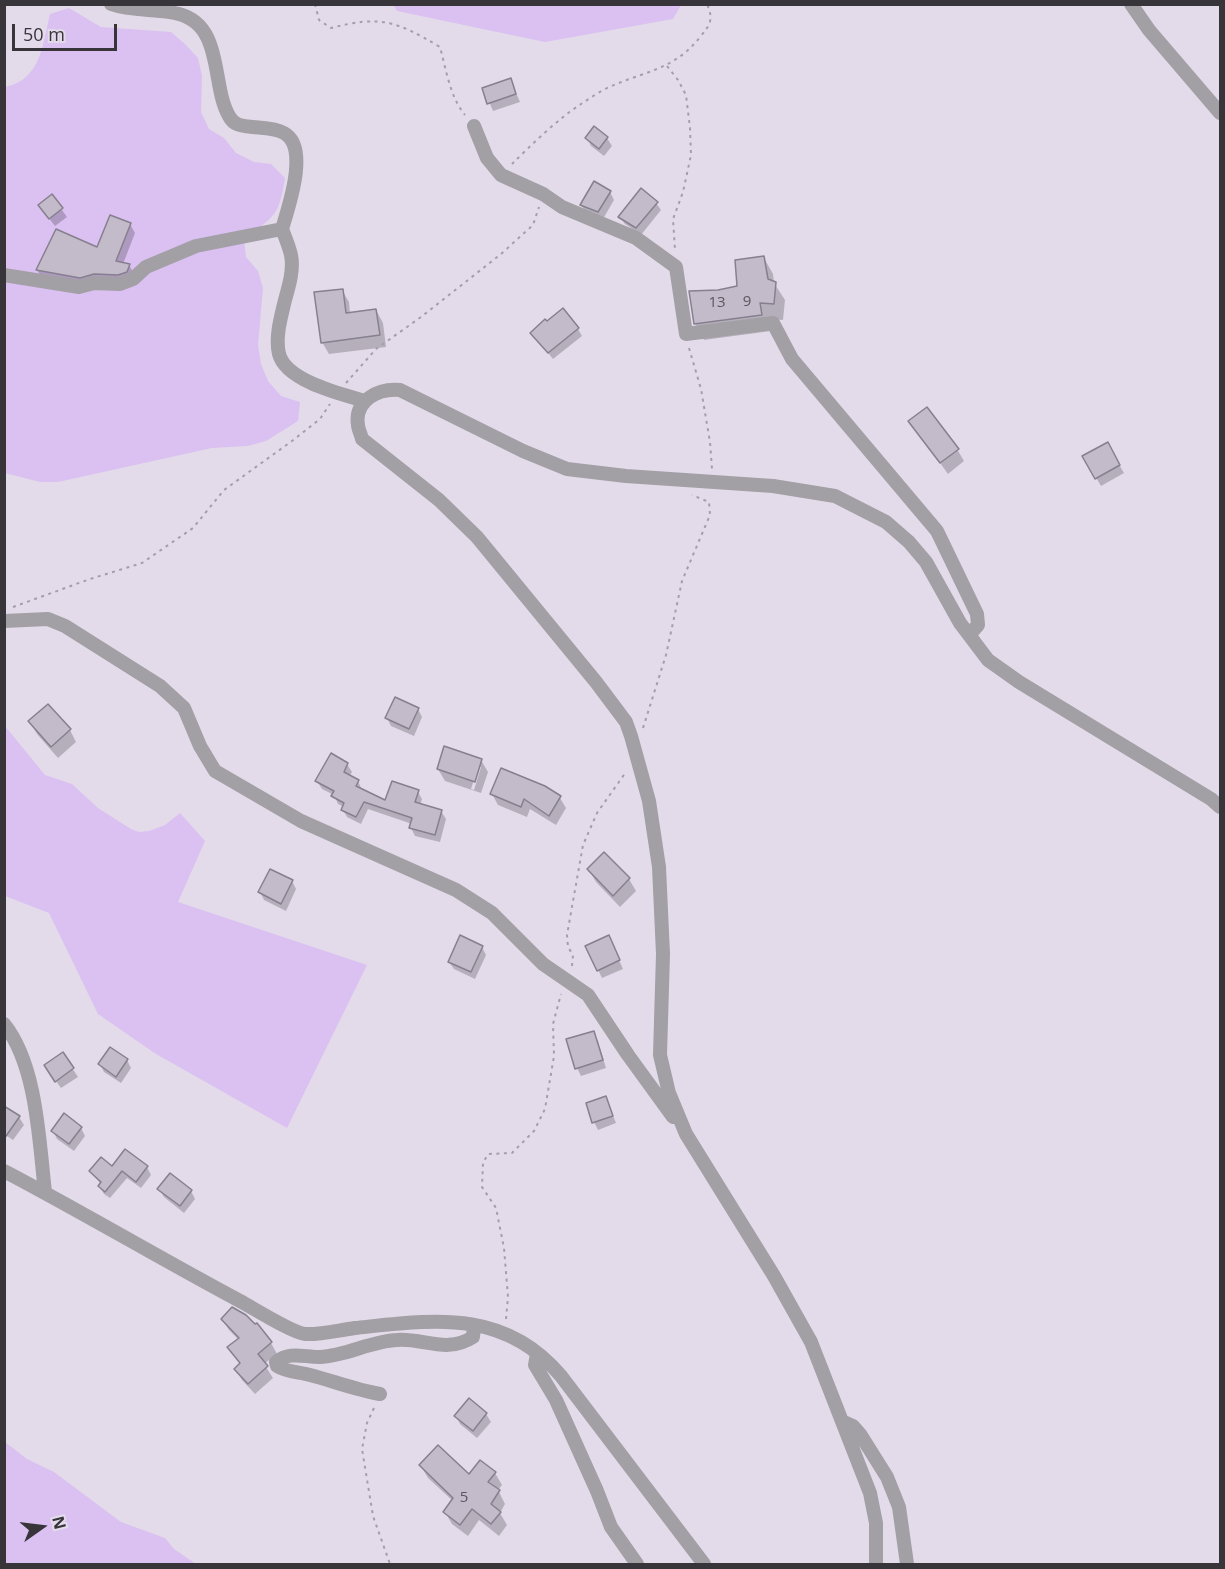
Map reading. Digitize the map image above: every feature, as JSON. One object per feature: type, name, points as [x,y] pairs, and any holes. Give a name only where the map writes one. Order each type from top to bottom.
[{"type":"street","points":[[111,4],[124,8],[181,14],[200,25],[212,48],[223,100],[230,118],[238,125],[277,130],[287,134],[293,144],[297,166],[282,229],[291,256],[290,280],[279,327],[279,356],[294,374],[338,393],[365,401]]},
{"type":"street","points":[[1131,4],[1149,30],[1221,113]]},
{"type":"street","points":[[474,126],[487,158],[501,175],[543,194],[562,207],[636,238],[676,267],[686,334],[773,323],[792,359],[937,531],[977,614],[978,624],[969,634]]},
{"type":"street","points":[[4,275],[79,287],[94,283],[120,284],[133,279],[146,267],[196,246],[282,229]]},
{"type":"street","points":[[686,1134],[669,1093],[660,1054],[663,944],[659,867],[649,801],[626,722],[477,537],[439,500],[362,439],[358,417],[365,401],[377,392],[390,389],[400,390],[523,451],[567,469],[683,481],[773,486],[835,495],[886,522],[909,542],[926,562],[960,623],[988,660],[1019,682],[1221,807]]},
{"type":"street","points":[[5,620],[48,619],[65,626],[160,686],[184,708],[200,746],[215,771],[301,821],[456,890],[492,913],[543,964],[588,995],[628,1055],[686,1134],[774,1276],[811,1342],[870,1493],[876,1523],[876,1564]]},
{"type":"street","points":[[4,1024],[13,1035],[32,1087],[45,1192]]},
{"type":"street","points":[[4,1171],[205,1283],[303,1334],[412,1322],[474,1325],[504,1331],[547,1360],[561,1376],[704,1564]]},
{"type":"street","points":[[380,1394],[365,1392],[297,1371],[282,1370],[276,1362],[291,1355],[321,1357],[398,1340],[428,1344],[462,1344],[473,1337],[474,1325]]},
{"type":"street","points":[[537,1354],[535,1365],[556,1400],[611,1527],[637,1564]]},
{"type":"street","points":[[842,1421],[853,1426],[860,1434],[887,1477],[899,1507],[907,1564]]},
{"type":"path","points":[[315,4],[320,20],[331,28],[357,21],[383,21],[411,30],[440,47],[449,82],[460,110],[474,126]]},
{"type":"path","points":[[501,175],[526,150],[579,105],[606,89],[667,66],[695,44],[712,17],[707,4]]},
{"type":"path","points":[[667,66],[686,95],[690,128],[691,155],[683,192],[673,219],[676,267]]},
{"type":"path","points":[[5,620],[12,608],[20,603],[142,563],[193,528],[224,490],[320,418],[357,369],[376,350],[461,287],[533,225],[543,194]]},
{"type":"path","points":[[686,334],[701,389],[710,442],[713,483]]},
{"type":"path","points":[[504,1331],[508,1297],[507,1267],[496,1208],[482,1187],[483,1163],[488,1154],[512,1153],[534,1131],[545,1109],[554,1056],[553,1024],[573,963],[567,935],[583,845],[597,813],[637,756],[666,655],[682,580],[710,515],[709,502],[682,491],[683,481]]},
{"type":"path","points":[[380,1394],[367,1423],[362,1449],[373,1516],[390,1564]]},
{"type":"shaded area","points":[[393,5],[681,5],[673,19],[545,42],[397,11]]},
{"type":"shaded area","points":[[69,8],[101,27],[171,32],[198,58],[202,76],[201,112],[209,129],[224,138],[236,153],[254,162],[271,164],[285,178],[280,201],[274,214],[244,239],[246,257],[258,271],[263,288],[258,345],[261,364],[268,381],[281,396],[300,402],[298,421],[266,441],[248,446],[212,448],[58,482],[40,482],[5,473],[5,87],[26,77],[33,68],[42,48],[50,14]]},
{"type":"shaded area","points":[[5,726],[45,775],[72,784],[98,808],[131,829],[139,832],[149,831],[165,825],[180,813],[205,841],[178,902],[367,965],[287,1128],[156,1054],[98,1014],[49,913],[5,896]]},
{"type":"shaded area","points":[[5,1442],[27,1459],[54,1472],[121,1522],[165,1538],[174,1549],[196,1564],[5,1564]]},
{"type":"building","points":[[511,78],[516,94],[487,104],[482,88]]},
{"type":"building","points":[[594,126],[608,137],[599,149],[585,138]]},
{"type":"building","points":[[594,181],[611,191],[598,212],[580,205]]},
{"type":"building","points":[[641,188],[658,202],[636,228],[618,217]]},
{"type":"building","points":[[52,194],[63,208],[49,219],[38,205]]},
{"type":"building","points":[[110,215],[131,223],[116,261],[130,264],[127,272],[118,275],[94,274],[80,278],[36,270],[56,229],[97,247]]},
{"type":"building","points":[[764,256],[768,279],[776,282],[774,304],[760,303],[762,315],[694,324],[689,291],[718,290],[737,286],[735,260]]},
{"type":"building","points":[[343,289],[346,313],[376,309],[380,335],[321,343],[314,292]]},
{"type":"building","points":[[563,308],[579,328],[548,353],[530,333],[545,319],[547,321]]},
{"type":"building","points":[[927,407],[959,449],[940,463],[908,421]]},
{"type":"building","points":[[1108,442],[1120,465],[1095,479],[1082,456]]},
{"type":"building","points":[[395,697],[419,708],[409,729],[385,718]]},
{"type":"building","points":[[48,704],[71,729],[51,747],[28,721]]},
{"type":"building","points":[[444,746],[482,759],[475,782],[437,769]]},
{"type":"building","points":[[331,753],[348,763],[344,772],[359,780],[356,786],[385,800],[392,781],[419,790],[415,802],[442,810],[435,835],[409,828],[412,818],[364,802],[356,817],[341,810],[344,803],[331,796],[334,791],[315,781]]},
{"type":"building","points":[[501,768],[545,786],[561,796],[549,816],[524,799],[521,807],[490,794]]},
{"type":"building","points":[[604,852],[630,878],[613,896],[587,869]]},
{"type":"building","points":[[270,869],[293,880],[281,904],[258,892]]},
{"type":"building","points":[[460,935],[483,946],[471,972],[448,962]]},
{"type":"building","points":[[609,935],[620,960],[597,971],[585,946]]},
{"type":"building","points":[[594,1031],[603,1060],[575,1069],[566,1039]]},
{"type":"building","points":[[110,1047],[128,1059],[116,1077],[98,1064]]},
{"type":"building","points":[[63,1052],[74,1068],[55,1082],[44,1065]]},
{"type":"building","points":[[606,1096],[613,1116],[592,1123],[586,1103]]},
{"type":"building","points":[[4,1106],[20,1116],[4,1139]]},
{"type":"building","points":[[64,1113],[82,1127],[69,1144],[51,1131]]},
{"type":"building","points":[[125,1149],[148,1166],[136,1182],[122,1171],[105,1192],[98,1186],[101,1182],[89,1171],[101,1157],[112,1166]]},
{"type":"building","points":[[170,1173],[192,1190],[180,1206],[157,1189]]},
{"type":"building","points":[[232,1307],[246,1315],[255,1324],[257,1323],[272,1342],[258,1354],[268,1366],[248,1384],[234,1369],[240,1363],[227,1347],[239,1338],[221,1319]]},
{"type":"building","points":[[469,1398],[487,1413],[473,1431],[454,1416]]},
{"type":"building","points":[[438,1445],[469,1474],[480,1460],[496,1472],[488,1482],[500,1490],[491,1504],[501,1512],[491,1524],[472,1509],[460,1525],[443,1512],[453,1498],[419,1465]]}]
